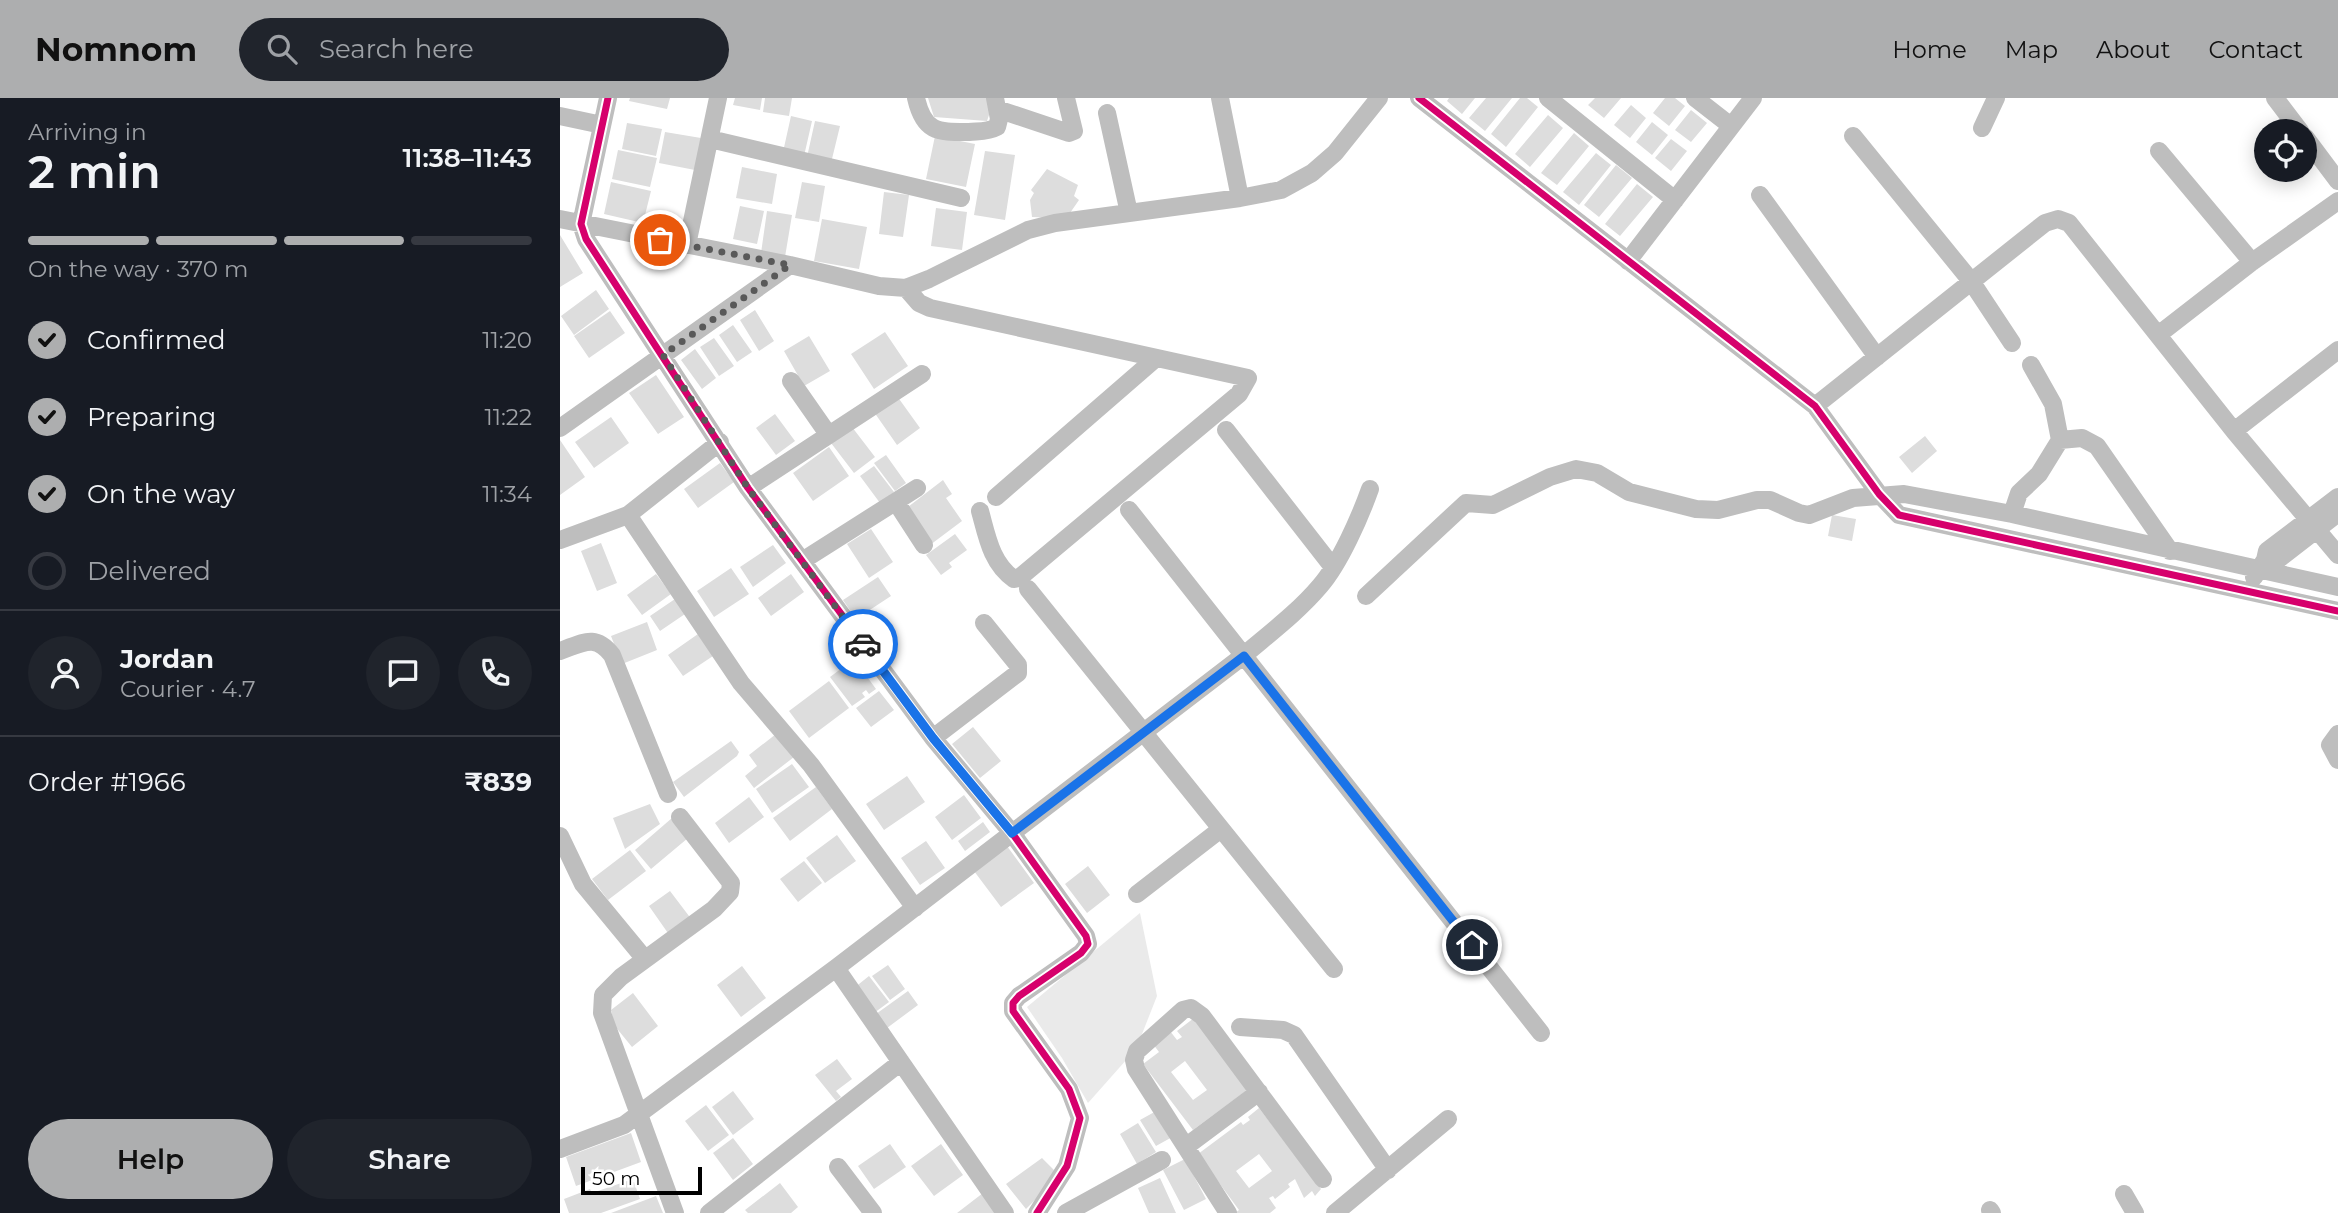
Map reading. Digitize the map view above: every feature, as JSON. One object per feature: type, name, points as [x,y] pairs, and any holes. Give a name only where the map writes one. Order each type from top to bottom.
[{"type":"street","points":[[608,98],[581,224],[586,239],[748,488],[933,738],[1012,833],[1078,922],[1088,944],[1081,953],[1018,996],[1013,1003],[1013,1011],[1069,1089],[1080,1118],[1067,1166],[1037,1213]]},
{"type":"street","points":[[687,246],[718,98]]},
{"type":"street","points":[[916,98],[919,112],[927,124],[944,132],[989,131],[997,127],[996,104],[1069,133],[1074,131],[1066,98]]},
{"type":"street","points":[[1220,98],[1240,198]]},
{"type":"street","points":[[560,219],[790,265],[879,286],[906,288],[1028,230],[1055,223],[1281,190],[1311,173],[1335,153],[1379,98]]},
{"type":"street","points":[[1419,98],[1815,406],[1880,494],[1899,515],[2338,611]]},
{"type":"street","points":[[1548,98],[1675,200]]},
{"type":"street","points":[[1695,98],[1731,126]]},
{"type":"street","points":[[1628,261],[1753,98]]},
{"type":"street","points":[[1982,128],[1996,98]]},
{"type":"street","points":[[2275,98],[2291,119]]},
{"type":"street","points":[[1107,113],[1129,213]]},
{"type":"street","points":[[560,116],[602,125]]},
{"type":"street","points":[[1853,136],[1971,281],[2012,343]]},
{"type":"street","points":[[710,139],[961,198]]},
{"type":"street","points":[[2159,150],[2252,262]]},
{"type":"street","points":[[2317,153],[2338,181]]},
{"type":"street","points":[[1760,195],[1877,357]]},
{"type":"street","points":[[2158,335],[2252,262],[2338,201]]},
{"type":"street","points":[[1815,406],[2045,223],[2058,219],[2069,223],[2234,431],[2338,555]]},
{"type":"street","points":[[562,424],[790,265]]},
{"type":"street","points":[[906,288],[919,303],[930,308],[1248,379],[1239,394],[1019,578],[1014,579],[1008,575],[993,556],[980,510]]},
{"type":"street","points":[[2234,431],[2338,350]]},
{"type":"street","points":[[996,497],[1155,359]]},
{"type":"street","points":[[2012,514],[2020,493],[2039,474],[2060,440],[2053,404],[2031,365]]},
{"type":"street","points":[[748,488],[922,374]]},
{"type":"street","points":[[791,382],[828,434]]},
{"type":"street","points":[[1226,430],[1332,566]]},
{"type":"street","points":[[2060,440],[2082,438],[2097,446],[2170,551]]},
{"type":"street","points":[[560,540],[628,515],[720,442]]},
{"type":"street","points":[[1366,596],[1466,503],[1493,505],[1550,477],[1576,469],[1597,473],[1629,492],[1696,509],[1718,510],[1757,500],[1770,500],[1808,515],[1853,498],[1904,494],[2012,514],[2170,551],[2261,565],[2338,587]]},
{"type":"street","points":[[802,561],[917,488]]},
{"type":"street","points":[[560,1150],[624,1125],[836,968],[1244,656],[1295,612],[1323,583],[1364,508],[1370,489]]},
{"type":"street","points":[[2261,565],[2275,562],[2338,497]]},
{"type":"street","points":[[896,502],[924,545]]},
{"type":"street","points":[[1129,510],[1541,1033]]},
{"type":"street","points":[[2311,526],[2338,513]]},
{"type":"street","points":[[628,515],[741,683],[811,765],[915,908]]},
{"type":"street","points":[[2249,591],[2261,565]]},
{"type":"street","points":[[1028,589],[1334,969]]},
{"type":"street","points":[[933,738],[1018,673],[1018,665],[984,623]]},
{"type":"street","points":[[560,651],[590,640],[603,644],[612,655],[668,794]]},
{"type":"street","points":[[2338,734],[2330,746],[2338,760]]},
{"type":"street","points":[[675,1213],[602,1013],[603,995],[644,958],[714,909],[730,892],[731,883],[680,817]]},
{"type":"street","points":[[1137,894],[1221,829]]},
{"type":"street","points":[[560,836],[583,884],[644,958]]},
{"type":"street","points":[[836,968],[1005,1213]]},
{"type":"street","points":[[1228,1213],[1188,1145],[1136,1069],[1134,1060],[1137,1051],[1183,1010],[1191,1008],[1197,1011],[1323,1179]]},
{"type":"street","points":[[1240,1027],[1283,1030],[1294,1035],[1388,1170]]},
{"type":"street","points":[[709,1213],[730,1207],[901,1062]]},
{"type":"street","points":[[1188,1145],[1259,1092]]},
{"type":"street","points":[[1335,1213],[1448,1119]]},
{"type":"street","points":[[1066,1213],[1162,1160]]},
{"type":"street","points":[[838,1167],[873,1213]]},
{"type":"street","points":[[2124,1194],[2135,1213]]},
{"type":"shaded area","points":[[1140,913],[1157,996],[1142,1034],[1127,1059],[1088,1103],[1062,1058],[1027,1007]]},
{"type":"building","points":[[630,98],[670,98],[667,109],[629,101]]},
{"type":"building","points":[[735,98],[762,98],[760,110],[733,105]]},
{"type":"building","points":[[765,98],[792,98],[789,116],[763,112]]},
{"type":"building","points":[[928,98],[991,98],[994,116],[989,115],[987,121],[934,117]]},
{"type":"building","points":[[1449,98],[1475,98],[1462,114],[1447,101]]},
{"type":"building","points":[[1486,98],[1512,98],[1485,131],[1469,118]]},
{"type":"building","points":[[1520,98],[1527,98],[1538,107],[1506,147],[1491,134]]},
{"type":"building","points":[[1595,98],[1621,98],[1604,118],[1588,105]]},
{"type":"building","points":[[1665,98],[1675,98],[1685,106],[1669,126],[1653,113]]},
{"type":"building","points":[[1631,105],[1646,118],[1630,138],[1614,125]]},
{"type":"building","points":[[1691,110],[1707,123],[1691,142],[1675,130]]},
{"type":"building","points":[[1548,115],[1563,128],[1530,167],[1515,154]]},
{"type":"building","points":[[791,116],[812,121],[804,156],[783,152]]},
{"type":"building","points":[[815,121],[840,126],[831,163],[807,157]]},
{"type":"building","points":[[1652,122],[1668,135],[1652,155],[1636,142]]},
{"type":"building","points":[[627,123],[662,129],[656,156],[622,149]]},
{"type":"building","points":[[665,132],[701,138],[695,170],[659,163]]},
{"type":"building","points":[[1574,133],[1589,146],[1557,185],[1541,173]]},
{"type":"building","points":[[935,136],[975,144],[966,187],[926,179]]},
{"type":"building","points":[[1671,139],[1687,151],[1671,171],[1655,158]]},
{"type":"building","points":[[618,150],[657,158],[650,187],[612,179]]},
{"type":"building","points":[[985,151],[1015,155],[1005,220],[974,215]]},
{"type":"building","points":[[1596,153],[1611,165],[1579,205],[1563,192]]},
{"type":"building","points":[[1616,165],[1632,178],[1599,217],[1584,205]]},
{"type":"building","points":[[742,167],[777,174],[772,204],[736,198]]},
{"type":"building","points":[[1047,169],[1078,185],[1074,196],[1079,200],[1070,213],[1057,218],[1032,217],[1030,200],[1034,193],[1031,190]]},
{"type":"building","points":[[611,182],[651,191],[643,223],[604,214]]},
{"type":"building","points":[[802,182],[825,186],[819,222],[795,218]]},
{"type":"building","points":[[1637,184],[1653,197],[1620,236],[1605,224]]},
{"type":"building","points":[[884,192],[909,195],[903,237],[879,234]]},
{"type":"building","points":[[740,206],[764,211],[757,244],[733,239]]},
{"type":"building","points":[[936,208],[967,212],[962,250],[931,246]]},
{"type":"building","points":[[767,211],[792,215],[785,257],[761,253]]},
{"type":"building","points":[[822,219],[867,227],[859,269],[814,261]]},
{"type":"building","points":[[560,235],[583,273],[560,287]]},
{"type":"building","points":[[596,290],[609,309],[574,335],[561,316]]},
{"type":"building","points":[[755,310],[774,341],[759,351],[740,320]]},
{"type":"building","points":[[610,311],[625,333],[589,358],[574,336]]},
{"type":"building","points":[[733,325],[752,352],[737,362],[719,335]]},
{"type":"building","points":[[885,332],[908,366],[874,389],[851,354]]},
{"type":"building","points":[[809,336],[830,371],[804,386],[784,351]]},
{"type":"building","points":[[714,338],[734,366],[719,376],[700,347]]},
{"type":"building","points":[[695,349],[716,378],[702,389],[681,360]]},
{"type":"building","points":[[656,375],[684,417],[658,434],[629,393]]},
{"type":"building","points":[[897,396],[920,428],[897,445],[874,412]]},
{"type":"building","points":[[775,414],[795,441],[776,455],[756,428]]},
{"type":"building","points":[[611,417],[629,443],[594,468],[575,442]]},
{"type":"building","points":[[852,427],[875,457],[854,473],[831,443]]},
{"type":"building","points":[[1925,436],[1937,451],[1912,473],[1899,457]]},
{"type":"building","points":[[560,440],[585,477],[560,495]]},
{"type":"building","points":[[829,447],[849,476],[813,501],[793,473]]},
{"type":"building","points":[[886,455],[906,483],[895,491],[874,463]]},
{"type":"building","points":[[720,463],[734,482],[698,508],[684,489]]},
{"type":"building","points":[[874,466],[894,492],[880,503],[860,476]]},
{"type":"building","points":[[943,480],[952,494],[946,498],[962,521],[930,545],[904,510]]},
{"type":"building","points":[[1832,515],[1856,519],[1852,541],[1828,536]]},
{"type":"building","points":[[871,529],[893,562],[869,578],[847,544]]},
{"type":"building","points":[[955,534],[967,550],[949,563],[952,567],[941,575],[926,555]]},
{"type":"building","points":[[601,543],[617,583],[597,591],[581,551]]},
{"type":"building","points":[[773,545],[786,563],[753,587],[740,567]]},
{"type":"building","points":[[731,568],[749,594],[714,617],[697,591]]},
{"type":"building","points":[[656,574],[671,594],[642,615],[627,595]]},
{"type":"building","points":[[791,574],[804,592],[771,616],[758,598]]},
{"type":"building","points":[[878,577],[891,596],[856,619],[843,600]]},
{"type":"building","points":[[675,599],[685,614],[660,631],[650,616]]},
{"type":"building","points":[[647,622],[657,650],[622,664],[611,636]]},
{"type":"building","points":[[698,634],[713,656],[683,676],[668,655]]},
{"type":"building","points":[[854,659],[876,689],[869,694],[866,690],[862,693],[865,697],[852,706],[830,677]]},
{"type":"building","points":[[829,681],[849,708],[809,738],[789,711]]},
{"type":"building","points":[[879,691],[894,710],[871,727],[856,708]]},
{"type":"building","points":[[973,727],[1001,761],[980,778],[952,744]]},
{"type":"building","points":[[776,734],[794,757],[754,788],[745,776],[757,766],[749,755]]},
{"type":"building","points":[[731,741],[739,752],[737,756],[684,797],[673,782]]},
{"type":"building","points":[[792,764],[809,787],[772,813],[756,789]]},
{"type":"building","points":[[907,776],[925,802],[884,830],[866,804]]},
{"type":"building","points":[[816,787],[832,809],[790,841],[773,818]]},
{"type":"building","points":[[964,795],[981,818],[952,840],[935,817]]},
{"type":"building","points":[[749,797],[764,817],[729,843],[715,823]]},
{"type":"building","points":[[650,804],[660,824],[625,849],[613,818]]},
{"type":"building","points":[[672,818],[688,838],[651,869],[635,850]]},
{"type":"building","points":[[983,822],[990,832],[965,851],[958,841]]},
{"type":"building","points":[[837,835],[856,861],[825,883],[806,858]]},
{"type":"building","points":[[926,841],[945,868],[920,885],[901,858]]},
{"type":"building","points":[[1007,846],[1034,883],[1001,907],[974,871]]},
{"type":"building","points":[[630,850],[646,871],[608,900],[592,879]]},
{"type":"building","points":[[804,861],[822,883],[798,902],[780,879]]},
{"type":"building","points":[[1088,866],[1110,895],[1087,913],[1065,884]]},
{"type":"building","points":[[670,891],[692,920],[670,936],[649,906]]},
{"type":"building","points":[[888,965],[905,989],[890,1000],[872,976]]},
{"type":"building","points":[[742,966],[766,998],[741,1017],[717,985]]},
{"type":"building","points":[[869,976],[889,1002],[874,1013],[854,988]]},
{"type":"building","points":[[908,991],[918,1005],[887,1028],[876,1014]]},
{"type":"building","points":[[633,993],[658,1026],[632,1047],[614,1025],[611,1010]]},
{"type":"building","points":[[1194,1018],[1247,1090],[1193,1130],[1143,1064],[1159,1052],[1153,1044],[1170,1031],[1177,1040],[1182,1037],[1177,1031]],"holes":[[[1185,1061],[1207,1090],[1193,1100],[1171,1072]]]},
{"type":"building","points":[[837,1059],[852,1079],[836,1091],[841,1097],[836,1101],[815,1075]]},
{"type":"building","points":[[733,1091],[754,1119],[733,1135],[712,1107]]},
{"type":"building","points":[[706,1105],[729,1135],[708,1151],[685,1121]]},
{"type":"building","points":[[1259,1108],[1321,1189],[1315,1196],[1312,1191],[1304,1198],[1295,1179],[1288,1184],[1290,1187],[1275,1199],[1273,1196],[1269,1198],[1276,1208],[1270,1213],[1235,1213],[1239,1210],[1198,1154],[1241,1122],[1243,1125],[1250,1120],[1248,1117]],"holes":[[[1259,1154],[1272,1171],[1249,1188],[1236,1171]]]},
{"type":"building","points":[[1158,1110],[1174,1136],[1156,1146],[1140,1120]]},
{"type":"building","points":[[1138,1123],[1156,1152],[1137,1164],[1120,1134]]},
{"type":"building","points":[[631,1133],[641,1162],[576,1186],[566,1157]]},
{"type":"building","points":[[733,1138],[753,1164],[733,1180],[713,1153]]},
{"type":"building","points":[[890,1144],[906,1167],[874,1189],[858,1166]]},
{"type":"building","points":[[941,1144],[963,1175],[934,1196],[911,1166]]},
{"type":"building","points":[[1042,1158],[1054,1170],[1046,1189],[1026,1209],[1006,1184]]},
{"type":"building","points":[[1185,1159],[1206,1199],[1184,1210],[1163,1170]]},
{"type":"building","points":[[1160,1178],[1176,1213],[1149,1213],[1138,1188]]},
{"type":"building","points":[[633,1179],[640,1199],[601,1213],[569,1213],[564,1199],[590,1189],[592,1193]]},
{"type":"building","points":[[780,1183],[798,1207],[791,1213],[748,1213],[745,1210]]},
{"type":"building","points":[[983,1193],[998,1213],[957,1213]]},
{"type":"building","points":[[656,1196],[663,1213],[611,1213]]},
{"type":"cycle path","points":[[608,98],[581,224],[586,239],[748,488],[933,738],[1012,833],[1086,936],[1088,944],[1081,953],[1013,1003],[1013,1011],[1069,1089],[1080,1118],[1067,1166],[1037,1213]]},
{"type":"cycle path","points":[[1419,98],[1815,406],[1879,494],[1899,515],[2338,611]]},
{"type":"way so far","points":[[660,240],[790,265],[663,355],[748,488],[863,644]]},
{"type":"route","points":[[863,644],[933,738],[1012,833],[1244,656],[1472,945]]}]
